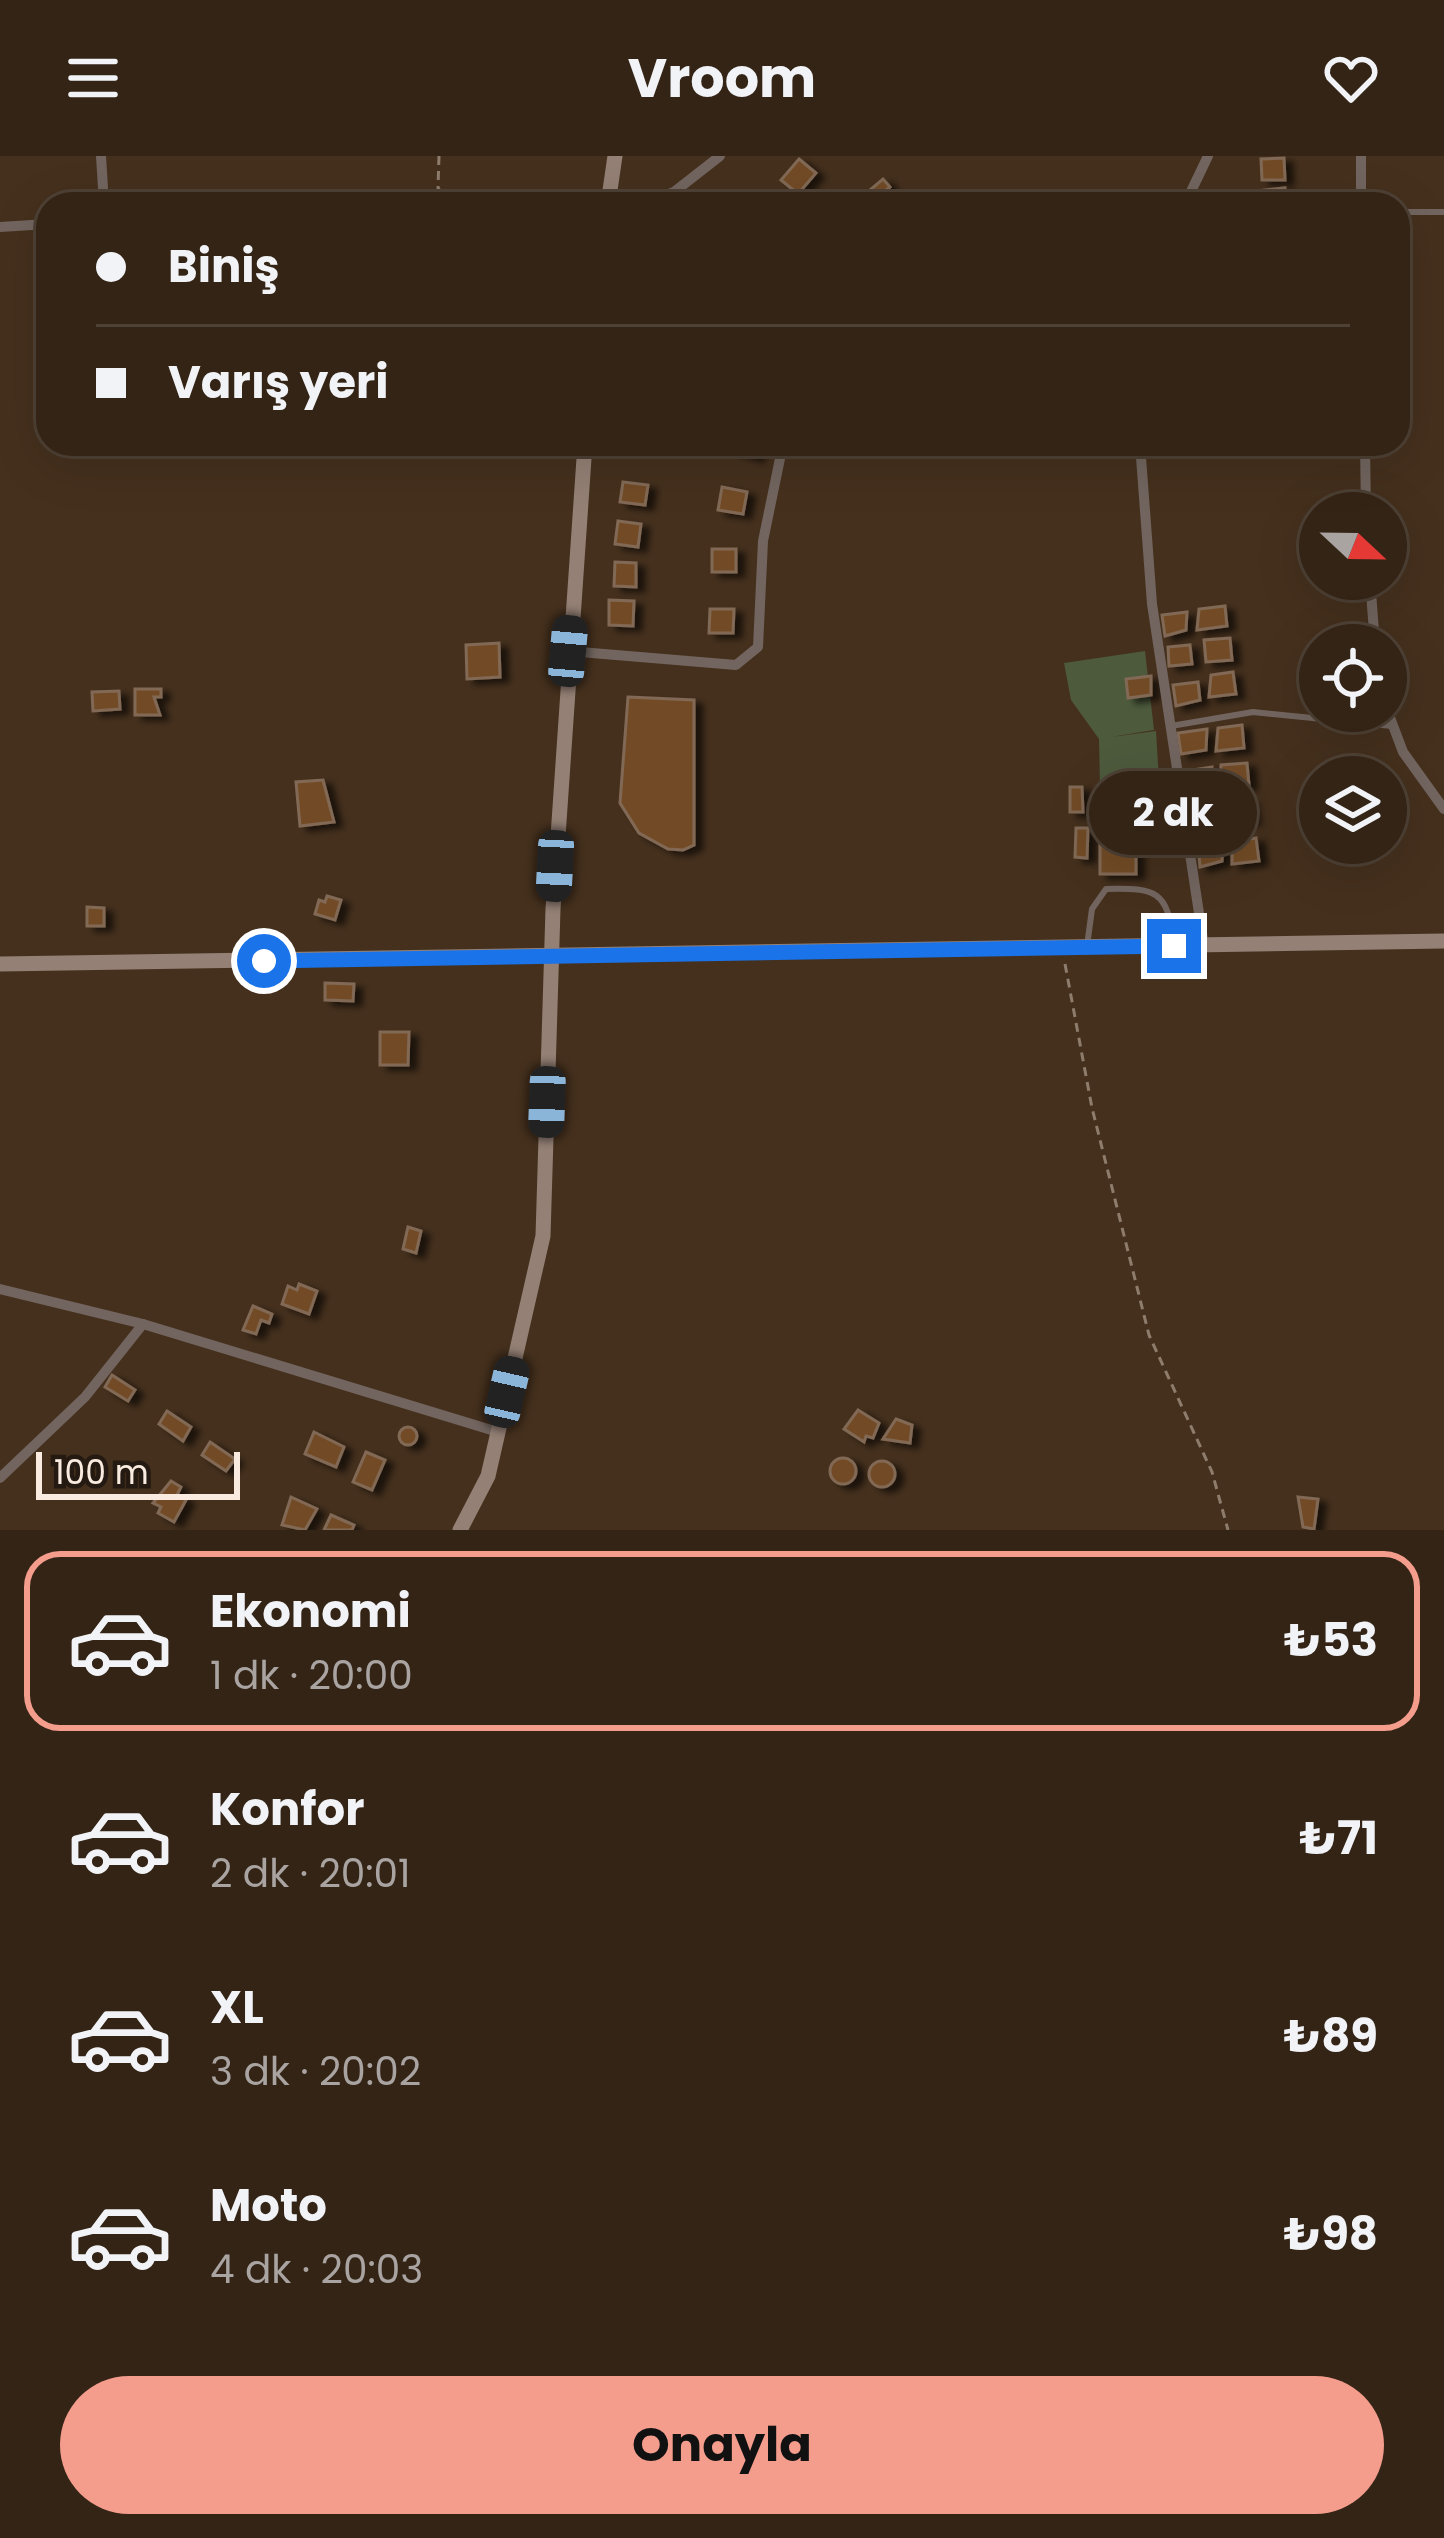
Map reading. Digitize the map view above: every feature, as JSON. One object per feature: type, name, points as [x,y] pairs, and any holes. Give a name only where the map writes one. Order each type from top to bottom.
[{"type":"main road","points":[[610,192],[615,156]]},
{"type":"main road","points":[[460,1530],[488,1476],[543,1236],[551,956],[584,456]]},
{"type":"main road","points":[[0,964],[1444,941]]},
{"type":"street","points":[[101,156],[103,192]]},
{"type":"street","points":[[672,192],[720,156]]},
{"type":"street","points":[[1191,192],[1208,156]]},
{"type":"street","points":[[1361,156],[1361,192]]},
{"type":"street","points":[[0,227],[36,225]]},
{"type":"street","points":[[568,651],[736,665],[750,658],[758,647],[763,541],[781,456]]},
{"type":"street","points":[[1141,456],[1152,604],[1204,946]]},
{"type":"street","points":[[1365,456],[1366,492]]},
{"type":"street","points":[[1395,732],[1403,752],[1444,809]]},
{"type":"street","points":[[0,1289],[236,1348],[498,1432]]},
{"type":"street","points":[[0,1478],[85,1397],[143,1324]]},
{"type":"lane","points":[[1410,212],[1444,212]]},
{"type":"lane","points":[[1171,726],[1252,712],[1299,717]]},
{"type":"lane","points":[[1087,948],[1089,916],[1106,889],[1143,889],[1157,895],[1170,914],[1174,946]]},
{"type":"path","points":[[439,156],[441,192]]},
{"type":"path","points":[[1062,948],[1092,1108],[1149,1335],[1212,1472],[1228,1530]]},
{"type":"green space","points":[[1145,651],[1154,730],[1111,737],[1156,731],[1159,781],[1100,787],[1099,739],[1071,700],[1064,663]]},
{"type":"building","points":[[1284,158],[1285,180],[1262,180],[1261,159]]},
{"type":"building","points":[[799,159],[816,173],[800,192],[781,180]]},
{"type":"building","points":[[883,179],[890,187],[884,192],[868,192]]},
{"type":"building","points":[[623,482],[648,485],[645,505],[620,502]]},
{"type":"building","points":[[722,487],[747,492],[743,514],[718,510]]},
{"type":"building","points":[[618,521],[641,524],[638,547],[615,544]]},
{"type":"building","points":[[712,549],[736,549],[736,572],[712,572]]},
{"type":"building","points":[[615,562],[636,563],[636,587],[614,586]]},
{"type":"building","points":[[609,600],[634,601],[633,626],[609,625]]},
{"type":"building","points":[[1225,606],[1227,626],[1197,630],[1199,609]]},
{"type":"building","points":[[710,609],[734,609],[733,633],[709,633]]},
{"type":"building","points":[[1187,612],[1186,630],[1165,636],[1162,615]]},
{"type":"building","points":[[1230,638],[1232,660],[1206,662],[1204,640]]},
{"type":"building","points":[[499,643],[500,677],[467,679],[466,645]]},
{"type":"building","points":[[1190,645],[1192,664],[1169,666],[1168,647]]},
{"type":"building","points":[[1233,672],[1236,694],[1209,697],[1211,675]]},
{"type":"building","points":[[1151,676],[1151,695],[1128,698],[1126,679]]},
{"type":"building","points":[[1198,682],[1200,700],[1176,706],[1173,685]]},
{"type":"building","points":[[135,689],[161,689],[161,697],[154,697],[160,715],[135,715]]},
{"type":"building","points":[[119,691],[120,709],[93,711],[92,692]]},
{"type":"building","points":[[628,697],[694,700],[694,845],[683,850],[668,849],[639,833],[620,803]]},
{"type":"building","points":[[1242,725],[1244,748],[1216,751],[1218,728]]},
{"type":"building","points":[[1207,729],[1206,750],[1181,754],[1178,733]]},
{"type":"building","points":[[1247,763],[1249,785],[1220,788],[1221,765]]},
{"type":"building","points":[[1212,767],[1211,785],[1189,791],[1186,771]]},
{"type":"building","points":[[323,780],[334,822],[300,826],[296,782]]},
{"type":"building","points":[[1070,787],[1082,787],[1083,812],[1070,812]]},
{"type":"building","points":[[1249,799],[1252,820],[1226,824],[1226,803]]},
{"type":"building","points":[[1122,804],[1140,804],[1141,822],[1122,823]]},
{"type":"building","points":[[1218,804],[1217,823],[1194,825],[1192,807]]},
{"type":"building","points":[[1144,814],[1172,815],[1172,828],[1144,827]]},
{"type":"building","points":[[1076,828],[1088,828],[1087,858],[1075,857]]},
{"type":"building","points":[[1136,836],[1136,874],[1100,874],[1100,837]]},
{"type":"building","points":[[1256,838],[1259,861],[1232,864],[1232,842]]},
{"type":"building","points":[[1223,842],[1222,861],[1200,867],[1198,844]]},
{"type":"building","points":[[327,896],[341,900],[335,920],[315,914],[319,900],[325,902]]},
{"type":"building","points":[[87,907],[104,908],[104,926],[87,926]]},
{"type":"building","points":[[325,983],[354,984],[353,1001],[325,1000]]},
{"type":"building","points":[[380,1032],[409,1032],[408,1065],[380,1065]]},
{"type":"building","points":[[408,1227],[421,1231],[416,1253],[403,1249]]},
{"type":"building","points":[[299,1284],[317,1291],[309,1314],[282,1304],[288,1286],[297,1290]]},
{"type":"building","points":[[253,1306],[272,1314],[269,1323],[261,1320],[256,1334],[243,1330]]},
{"type":"building","points":[[112,1375],[135,1390],[128,1401],[105,1387]]},
{"type":"building","points":[[858,1410],[879,1423],[873,1438],[866,1436],[864,1442],[844,1429]]},
{"type":"building","points":[[167,1411],[191,1427],[183,1441],[159,1424]]},
{"type":"building","points":[[896,1419],[912,1425],[910,1443],[883,1439]]},
{"type":"building","points":[[408,1427],[417,1436],[408,1445],[399,1436]]},
{"type":"building","points":[[314,1432],[344,1447],[336,1467],[305,1454]]},
{"type":"building","points":[[210,1442],[235,1459],[226,1471],[202,1455]]},
{"type":"building","points":[[366,1452],[385,1460],[372,1490],[353,1482]]},
{"type":"building","points":[[843,1458],[856,1471],[843,1484],[830,1471]]},
{"type":"building","points":[[882,1461],[892,1464],[892,1484],[882,1487],[872,1484],[869,1474],[872,1464]]},
{"type":"building","points":[[171,1481],[181,1487],[177,1495],[186,1500],[174,1522],[158,1513],[161,1507],[153,1503]]},
{"type":"building","points":[[291,1497],[317,1509],[305,1530],[282,1525]]},
{"type":"building","points":[[1298,1497],[1318,1499],[1314,1529],[1303,1527]]},
{"type":"building","points":[[331,1515],[354,1525],[352,1530],[324,1530]]},
{"type":"route","points":[[264,961],[1174,946]]}]
